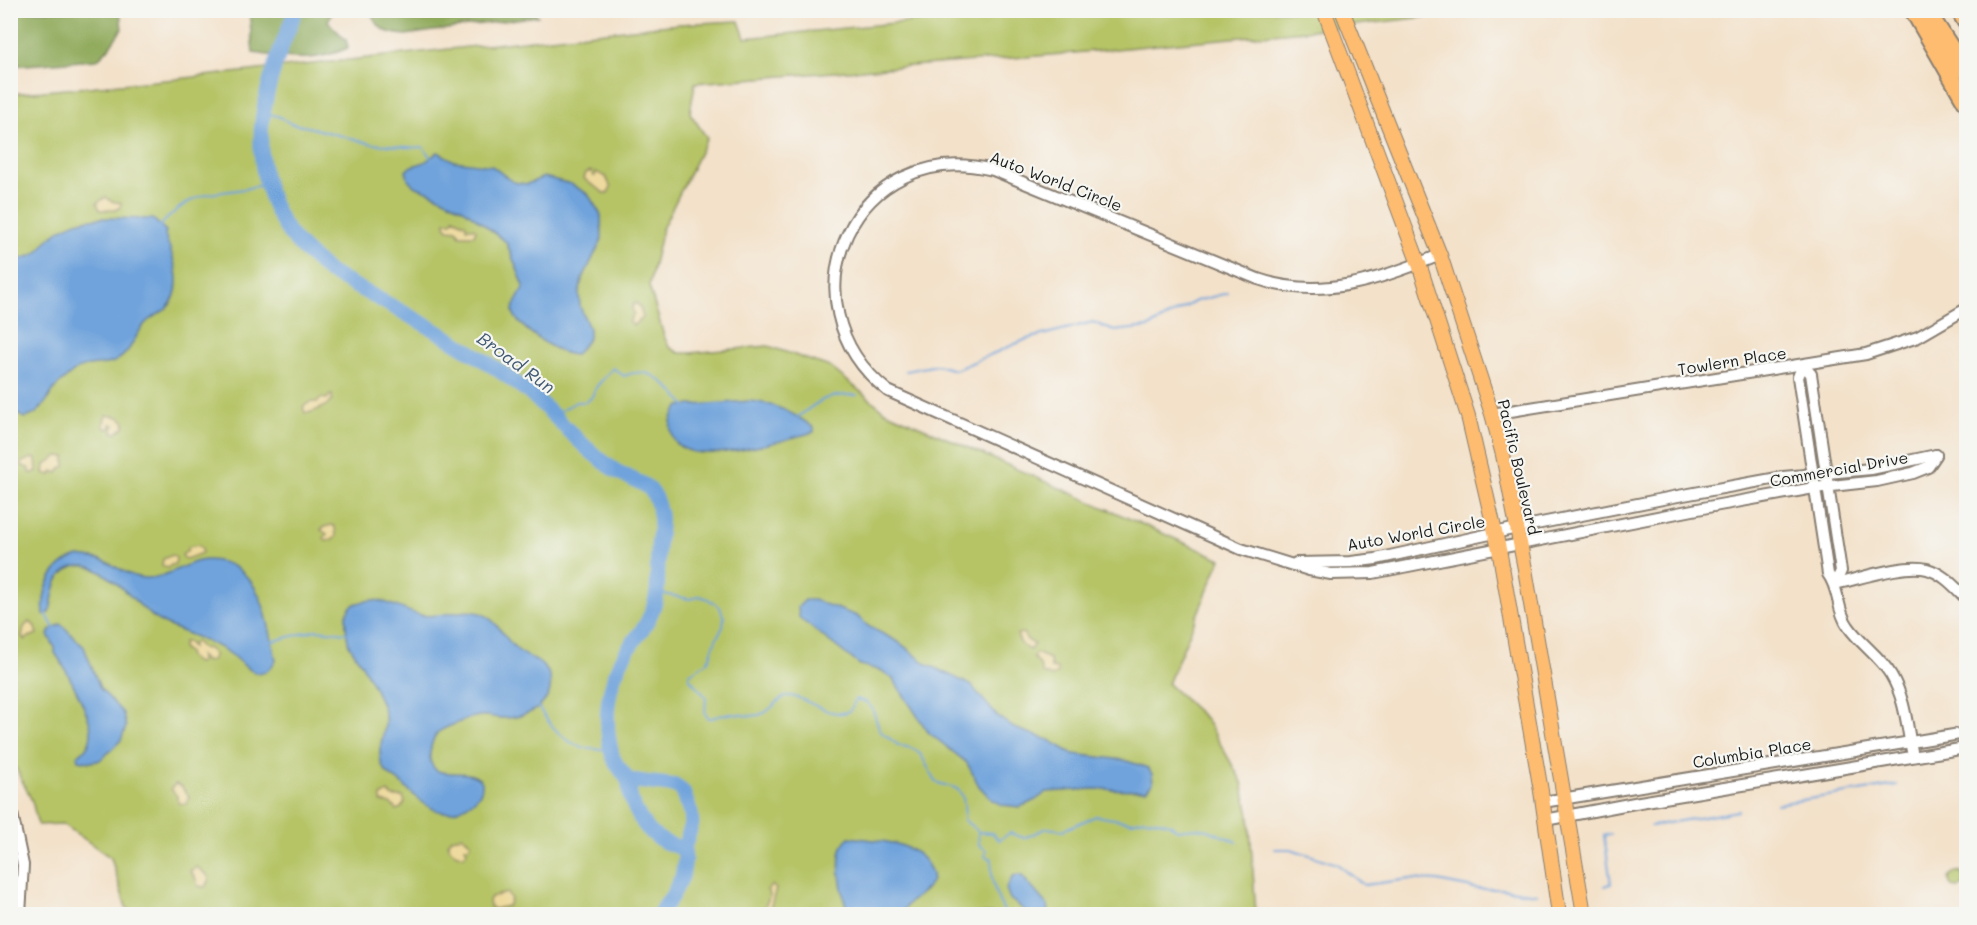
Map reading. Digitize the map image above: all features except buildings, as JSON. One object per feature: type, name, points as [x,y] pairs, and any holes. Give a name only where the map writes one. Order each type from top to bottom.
[{"type":"highway","points":[[1913,10],[1966,102]]},
{"type":"highway","points":[[1926,10],[1966,70]]},
{"type":"highway","points":[[1959,10],[1966,22]]},
{"type":"main road","points":[[1324,10],[1419,264],[1468,416],[1499,549],[1543,802],[1559,915]]},
{"type":"main road","name":"Pacific Boulevard","points":[[1342,10],[1440,255],[1492,414],[1503,455],[1566,798],[1584,915]]},
{"type":"street","name":"Auto World Circle","points":[[1440,255],[1355,285],[1320,289],[1288,287],[1258,279],[1008,175],[965,164],[920,171],[893,184],[868,203],[846,238],[840,253],[835,281],[839,319],[855,355],[871,376],[888,391],[1230,544],[1296,567],[1331,574],[1373,573],[1499,549]]},
{"type":"street","name":"Towlern Place","points":[[1492,414],[1803,365],[1888,348],[1931,331],[1966,309]]},
{"type":"street","points":[[1835,584],[1841,571],[1811,374],[1803,365],[1797,377],[1828,574],[1835,584],[1839,605],[1847,626],[1891,676],[1905,713],[1913,756]]},
{"type":"street","name":"Commercial Drive","points":[[1499,549],[1708,507],[1877,481],[1913,473],[1928,467],[1936,455],[1870,469],[1750,482],[1517,528]]},
{"type":"street","name":"Auto World Circle","points":[[1285,563],[1376,559],[1517,528]]},
{"type":"street","points":[[1835,584],[1904,569],[1921,568],[1935,572],[1966,596]]},
{"type":"street","name":"Columbia Place","points":[[1543,802],[1966,733]]},
{"type":"street","name":"Columbia Place","points":[[1545,820],[1966,748]]},
{"type":"street","points":[[10,804],[23,865],[20,915]]},
{"type":"green space","points":[[532,10],[538,16],[406,35],[384,30],[376,23],[370,11]]},
{"type":"green space","points":[[1025,10],[1477,11],[1304,31],[1063,54],[695,83],[690,113],[707,138],[662,229],[649,286],[669,347],[679,353],[690,353],[768,346],[830,367],[885,411],[1221,559],[1168,684],[1206,719],[1242,782],[1249,815],[1256,914],[135,914],[126,907],[111,858],[63,824],[38,825],[32,801],[11,758],[11,94],[176,79],[679,24],[739,21],[745,38]]},
{"type":"green space","points":[[10,11],[120,11],[122,29],[97,60],[11,66]]},
{"type":"green space","points":[[249,11],[341,11],[331,13],[328,22],[346,40],[348,48],[312,58],[290,58],[253,53]]},
{"type":"green space","points":[[1957,872],[1963,874],[1965,880],[1963,886],[1957,888],[1951,886],[1949,880],[1951,874]]},
{"type":"sand","points":[[591,171],[593,176],[596,172],[606,177],[611,188],[608,193],[604,193],[584,178],[586,173]]},
{"type":"sand","points":[[106,197],[111,201],[121,203],[121,207],[116,210],[100,210],[97,203]]},
{"type":"sand","points":[[454,218],[466,224],[466,228],[476,230],[474,235],[460,235],[457,230],[448,229],[445,222],[452,222]]},
{"type":"sand","points":[[636,303],[640,307],[643,318],[633,325],[630,320],[634,314],[633,305]]},
{"type":"sand","points":[[332,395],[332,401],[315,411],[305,413],[303,407],[310,402],[318,402],[321,398],[327,399]]},
{"type":"sand","points":[[106,415],[119,417],[125,422],[124,427],[116,433],[113,432],[114,425],[111,424],[111,428],[107,429],[103,425]]},
{"type":"sand","points":[[58,456],[65,457],[65,466],[58,473],[53,471],[51,475],[44,473],[45,465]]},
{"type":"sand","points":[[32,458],[36,459],[37,471],[30,473],[29,468],[22,466],[22,462]]},
{"type":"sand","points":[[332,525],[335,527],[336,537],[326,541],[324,538],[327,534],[321,530]]},
{"type":"sand","points":[[198,545],[202,553],[184,558],[182,555],[188,547]]},
{"type":"sand","points":[[172,555],[176,558],[175,564],[168,568],[162,566],[163,559]]},
{"type":"sand","points":[[29,622],[34,625],[37,634],[25,640],[22,637],[24,627]]},
{"type":"sand","points":[[1023,633],[1027,640],[1034,644],[1030,650],[1023,646],[1017,634]]},
{"type":"sand","points":[[183,642],[188,642],[192,647],[196,642],[202,648],[209,649],[214,655],[213,659],[206,662],[200,656],[201,662],[197,663],[183,649]]},
{"type":"sand","points":[[1036,653],[1050,659],[1051,668],[1057,669],[1058,673],[1052,677],[1042,673],[1040,665],[1033,657]]},
{"type":"sand","points":[[175,784],[181,786],[189,797],[186,804],[178,803],[177,796],[171,789]]},
{"type":"sand","points":[[388,792],[393,797],[403,797],[405,802],[401,808],[397,810],[391,804],[381,802],[381,796]]},
{"type":"sand","points":[[463,836],[471,843],[469,847],[465,847],[467,852],[464,856],[455,853],[448,845],[451,838]]},
{"type":"sand","points":[[197,867],[208,876],[209,881],[205,887],[198,886],[190,871]]},
{"type":"sand","points":[[772,885],[776,889],[769,912],[766,913],[764,909],[770,895],[767,890]]},
{"type":"sand","points":[[507,893],[511,899],[508,906],[494,909],[490,907],[491,897]]},
{"type":"water","points":[[438,152],[454,161],[492,166],[513,182],[527,184],[544,177],[571,184],[588,194],[601,215],[602,239],[582,280],[579,294],[580,306],[589,329],[589,338],[575,355],[549,345],[530,332],[516,318],[513,309],[524,286],[506,242],[465,210],[414,186],[408,179],[406,171],[410,167],[425,162]]},
{"type":"water","points":[[102,218],[153,219],[166,231],[165,235],[176,273],[176,292],[166,309],[144,325],[121,358],[111,363],[88,366],[73,372],[56,387],[35,414],[24,418],[11,410],[11,261],[35,254],[53,235],[72,224]]},
{"type":"water","points":[[750,401],[767,404],[792,414],[814,428],[814,432],[735,451],[712,453],[692,451],[678,444],[671,431],[671,421],[680,406]]},
{"type":"water","points":[[78,556],[105,561],[141,578],[160,576],[205,560],[222,562],[236,568],[247,577],[262,602],[276,660],[264,673],[251,671],[218,646],[159,621],[117,584],[93,568],[81,566],[63,573],[56,583],[49,613],[44,615],[44,596],[50,579],[61,565]]},
{"type":"water","points":[[373,600],[428,616],[465,611],[480,613],[492,620],[519,651],[542,665],[549,674],[551,686],[547,698],[530,713],[506,718],[476,717],[452,725],[436,734],[430,753],[431,763],[436,769],[442,772],[476,776],[482,782],[479,795],[472,802],[453,812],[444,812],[428,806],[389,774],[381,762],[380,748],[385,728],[385,715],[372,683],[349,645],[346,627],[347,614],[352,606]]},
{"type":"water","points":[[805,600],[814,600],[857,616],[868,626],[900,643],[927,664],[971,685],[997,716],[1014,728],[1049,740],[1073,754],[1124,760],[1148,768],[1152,774],[1153,783],[1146,790],[1093,789],[1047,792],[1020,807],[1002,805],[992,800],[979,786],[967,763],[928,732],[893,679],[882,671],[860,665],[799,617],[798,607]]},
{"type":"water","points":[[61,624],[84,647],[100,688],[123,713],[126,727],[121,740],[98,761],[78,760],[77,756],[89,743],[91,732],[82,704],[48,635],[50,630]]},
{"type":"water","points":[[849,837],[894,843],[914,851],[923,858],[930,869],[933,876],[931,882],[904,909],[902,914],[848,914],[841,885],[839,862],[844,843]]},
{"type":"water","points":[[1013,876],[1022,876],[1048,906],[1049,910],[1045,914],[1029,914],[1010,899],[1006,889]]},
{"type":"waterway","name":"Broad Run","points":[[296,10],[275,65],[262,120],[261,147],[264,174],[272,202],[287,230],[301,247],[329,272],[428,326],[500,371],[533,396],[604,462],[650,489],[654,495],[660,518],[658,585],[648,620],[625,654],[614,678],[608,702],[609,741],[613,758],[628,781],[631,799],[639,817],[650,832],[657,837],[674,846],[684,848]]},
{"type":"waterway","points":[[263,112],[280,117],[292,124],[372,144],[423,147],[431,158]]},
{"type":"waterway","points":[[159,227],[177,210],[199,197],[267,183]]},
{"type":"waterway","points":[[906,371],[937,365],[955,370],[1027,339],[1093,322],[1114,331],[1149,327],[1196,301],[1228,293]]},
{"type":"waterway","points":[[552,416],[576,402],[586,402],[613,368],[624,376],[634,373],[652,375],[667,386],[687,407]]},
{"type":"waterway","points":[[798,417],[825,399],[838,395],[857,395]]},
{"type":"waterway","points":[[658,593],[690,599],[700,596],[720,607],[724,618],[723,627],[710,657],[706,663],[689,674],[690,679],[706,697],[705,713],[708,718],[727,714],[759,715],[787,696],[835,713],[850,711],[856,699],[866,702],[872,708],[880,731],[898,745],[914,749],[921,755],[936,782],[959,790],[964,802],[964,820],[979,832],[992,833],[999,840],[1010,833],[1024,838],[1047,828],[1063,830],[1096,816],[1132,822],[1144,819],[1159,821],[1170,824],[1177,830],[1195,828],[1208,830],[1237,842]]},
{"type":"waterway","points":[[46,613],[55,630]]},
{"type":"waterway","points":[[270,642],[316,630],[347,633]]},
{"type":"waterway","points":[[538,707],[559,734],[568,740],[587,748],[610,748]]},
{"type":"waterway","name":"Broad Run","points":[[628,780],[677,786],[683,792],[691,813],[692,824],[684,848],[685,860],[682,877],[659,914]]},
{"type":"waterway","points":[[1777,804],[1897,785]]},
{"type":"waterway","points":[[1651,826],[1738,811]]},
{"type":"waterway","points":[[978,833],[979,845],[986,850],[985,856],[992,859],[995,888],[1006,914]]},
{"type":"waterway","points":[[1605,886],[1611,884],[1604,835],[1611,834]]},
{"type":"waterway","points":[[1275,849],[1291,849],[1337,864],[1364,885],[1410,879],[1437,881],[1478,889],[1502,889],[1537,894]]}]
